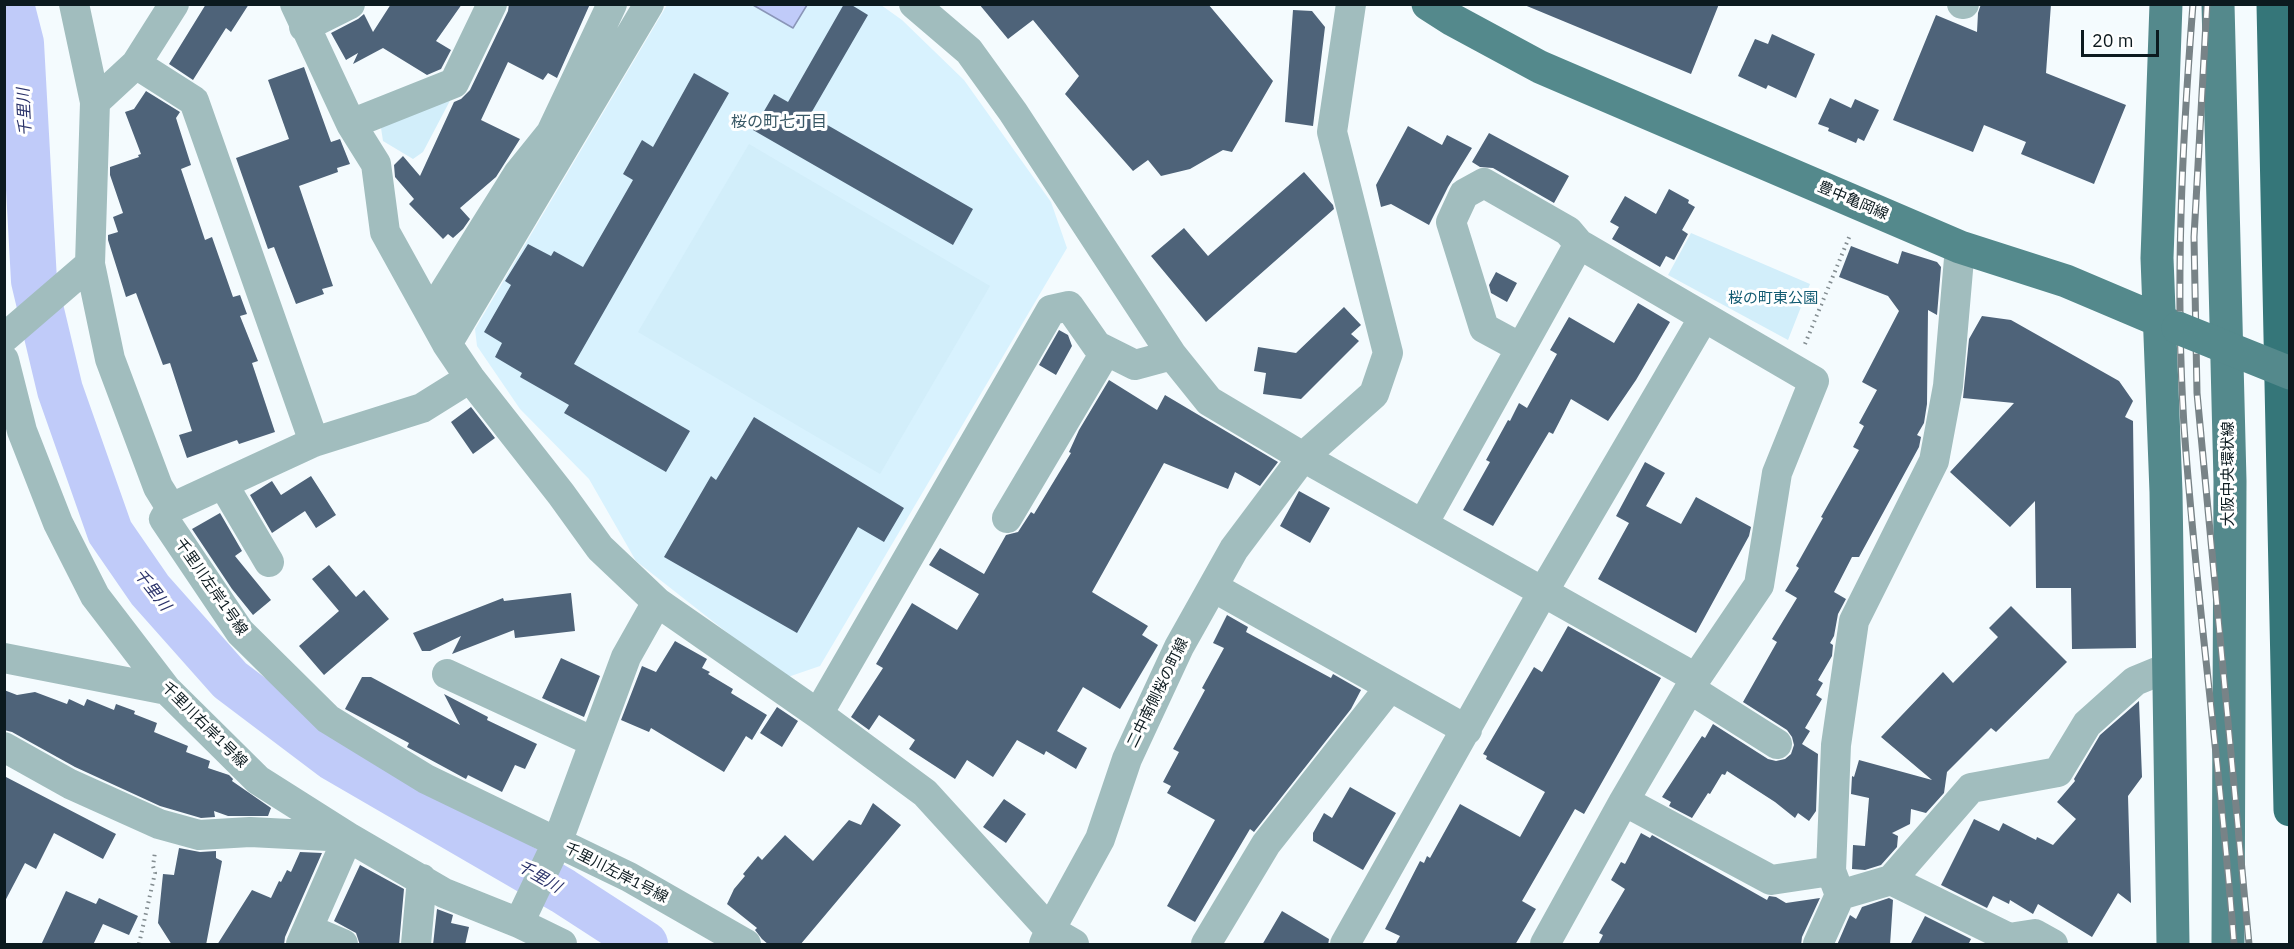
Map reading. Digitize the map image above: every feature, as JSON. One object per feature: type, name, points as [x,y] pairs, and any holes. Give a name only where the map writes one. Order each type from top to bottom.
[{"type":"highway","points":[[2273,4],[2289,810]]},
{"type":"main road","name":"豊中亀岡線","points":[[1428,4],[1452,20],[1540,67],[1960,247],[2066,281],[2289,373]]},
{"type":"main road","points":[[2166,4],[2157,258],[2169,325],[2166,492],[2173,945]]},
{"type":"main road","name":"大阪中央環状線","points":[[2218,4],[2230,481],[2228,945]]},
{"type":"street","name":"千里川左岸1号線","points":[[74,4],[95,102],[90,264],[110,359],[158,487],[171,508],[164,519],[240,632],[328,719],[426,779],[629,877],[746,945]]},
{"type":"street","points":[[95,102],[136,64],[174,4]]},
{"type":"street","points":[[350,4],[300,16],[351,124],[376,164],[385,232],[447,344],[470,378],[561,494],[600,548],[657,602],[818,714],[925,793],[1056,940]]},
{"type":"street","points":[[351,124],[454,83],[492,4]]},
{"type":"street","points":[[431,313],[518,174],[551,133],[612,4]]},
{"type":"street","points":[[447,344],[649,4]]},
{"type":"street","points":[[914,4],[969,51],[1013,112],[1172,355],[1209,401],[1303,457],[1543,592],[1693,684],[1777,744]]},
{"type":"street","name":"二中南側桜の町線","points":[[1056,940],[1100,839],[1127,759],[1179,648],[1234,549],[1303,457],[1374,394],[1388,353],[1332,132],[1351,4]]},
{"type":"street","points":[[136,64],[195,101],[314,442]]},
{"type":"street","points":[[1521,348],[1484,328],[1451,222],[1464,194],[1484,183],[1568,231],[1579,244],[1814,381],[1777,473],[1759,585],[1693,684],[1624,801],[1545,945]]},
{"type":"street","points":[[1423,524],[1579,244]]},
{"type":"street","points":[[1818,945],[1835,883],[1836,745],[1854,621],[1934,461],[1948,386],[1960,247]]},
{"type":"street","points":[[4,338],[90,264]]},
{"type":"street","points":[[818,714],[1051,310],[1069,306],[1097,346],[1134,364],[1172,355]]},
{"type":"street","points":[[1345,945],[1543,592],[1704,317]]},
{"type":"street","points":[[1007,518],[1106,351]]},
{"type":"street","name":"千里川右岸1号線","points":[[4,360],[22,431],[58,523],[95,596],[167,690],[258,780],[348,837],[444,892],[519,923],[562,945]]},
{"type":"street","points":[[171,508],[314,442],[422,408],[470,378]]},
{"type":"street","points":[[223,484],[269,562]]},
{"type":"street","points":[[1213,587],[1467,730]]},
{"type":"street","points":[[519,923],[557,843],[626,657],[657,602]]},
{"type":"street","points":[[4,658],[167,690]]},
{"type":"street","points":[[1891,880],[1971,788],[2058,772],[2087,724],[2135,681],[2169,667]]},
{"type":"street","points":[[447,674],[594,742]]},
{"type":"street","points":[[1206,945],[1266,844],[1390,687]]},
{"type":"street","points":[[4,747],[70,784],[159,824],[199,835],[250,832],[348,837],[304,937],[343,945]]},
{"type":"street","points":[[1624,801],[1771,880],[1835,883],[1891,880],[2009,938],[2035,934],[2052,945]]},
{"type":"street","points":[[416,945],[422,879]]},
{"type":"path","points":[[1795,370],[1850,235]]},
{"type":"path","points":[[139,945],[155,873],[153,866],[159,824]]},
{"type":"shaded area","points":[[667,5],[881,5],[902,20],[964,80],[1051,202],[1067,248],[820,666],[785,678],[636,561],[589,479],[520,409],[477,346],[475,329]]},
{"type":"green space","points":[[454,93],[423,152],[413,159],[383,141],[381,128]]},
{"type":"green space","points":[[749,144],[990,286],[880,474],[638,332]]},
{"type":"green space","name":"桜の町東公園","points":[[1691,233],[1810,284],[1788,340],[1668,275]]},
{"type":"water","points":[[753,5],[807,5],[793,28]]},
{"type":"building","points":[[206,4],[249,4],[231,32],[226,28],[193,80],[169,64]]},
{"type":"building","points":[[391,4],[462,4],[436,41],[451,50],[441,69],[427,75],[383,48],[353,64],[358,53],[346,60],[331,33],[364,14],[373,32]]},
{"type":"building","points":[[509,4],[590,4],[557,78],[548,73],[543,80],[508,62],[481,120],[520,139],[496,177],[460,208],[470,219],[463,229],[453,238],[448,234],[443,239],[409,204],[414,199],[395,177],[394,165],[403,156],[420,176],[454,102],[470,90],[508,11]]},
{"type":"building","points":[[844,4],[850,4],[868,15],[810,115],[973,209],[953,245],[753,130],[774,94],[788,102]]},
{"type":"building","points":[[979,4],[1208,4],[1273,81],[1232,152],[1223,150],[1190,169],[1161,176],[1148,160],[1133,171],[1065,94],[1079,76],[1033,20],[1008,39]]},
{"type":"building","points":[[1522,4],[1719,4],[1691,74]]},
{"type":"building","points":[[1981,4],[2051,4],[2046,73],[2126,105],[2094,184],[2021,154],[2026,142],[1984,125],[1973,152],[1893,120],[1936,15],[1977,32]]},
{"type":"building","points":[[1293,10],[1312,11],[1325,27],[1313,126],[1285,122]]},
{"type":"building","points":[[1772,34],[1815,54],[1796,98],[1768,85],[1766,89],[1738,76],[1755,39],[1768,44]]},
{"type":"building","points":[[304,67],[331,142],[340,139],[350,164],[337,168],[338,172],[299,186],[333,286],[322,289],[324,294],[296,304],[274,247],[268,249],[236,158],[289,139],[268,80]]},
{"type":"building","points":[[694,73],[729,93],[574,364],[690,431],[666,472],[564,413],[569,405],[520,377],[522,373],[495,357],[502,343],[484,332],[511,285],[505,281],[528,244],[551,256],[554,251],[583,267],[633,180],[623,174],[642,140],[653,147]]},
{"type":"building","points":[[146,91],[180,112],[176,118],[191,165],[181,169],[205,240],[212,237],[233,297],[240,295],[247,314],[240,316],[258,361],[252,363],[275,432],[239,444],[237,440],[187,458],[179,435],[192,431],[170,363],[163,365],[136,293],[126,297],[108,240],[108,235],[118,232],[113,217],[123,213],[110,175],[110,167],[139,157],[138,155],[141,154],[125,112],[134,109]]},
{"type":"building","points":[[1830,98],[1851,108],[1855,99],[1879,110],[1864,141],[1858,138],[1856,143],[1818,124]]},
{"type":"building","points":[[1408,126],[1442,145],[1447,135],[1472,148],[1448,187],[1429,225],[1391,204],[1381,207],[1376,185]]},
{"type":"building","points":[[1489,133],[1569,176],[1554,203],[1493,168],[1480,167],[1472,162]]},
{"type":"building","points":[[1304,172],[1334,209],[1206,322],[1151,256],[1184,228],[1208,256]]},
{"type":"building","points":[[1669,189],[1689,200],[1688,203],[1695,207],[1682,230],[1688,234],[1674,260],[1666,256],[1660,267],[1612,239],[1619,227],[1610,222],[1625,196],[1656,214]]},
{"type":"building","points":[[1851,246],[1898,264],[1902,251],[1937,262],[1941,267],[1937,315],[1928,310],[1927,404],[1924,423],[1917,435],[1921,437],[1919,447],[1859,557],[1852,557],[1834,592],[1846,599],[1838,614],[1834,636],[1830,643],[1833,645],[1832,656],[1818,680],[1823,683],[1816,695],[1822,699],[1805,728],[1810,731],[1802,744],[1818,754],[1816,811],[1809,821],[1798,813],[1795,818],[1727,771],[1725,775],[1722,774],[1692,818],[1669,806],[1671,802],[1662,797],[1702,736],[1705,738],[1713,724],[1768,759],[1776,761],[1785,759],[1791,754],[1794,745],[1787,730],[1743,702],[1777,642],[1772,639],[1797,598],[1785,591],[1799,568],[1796,566],[1859,450],[1853,447],[1864,426],[1859,423],[1877,390],[1862,382],[1899,311],[1888,296],[1839,277]]},
{"type":"building","points":[[1496,272],[1517,283],[1507,302],[1491,293],[1489,285]]},
{"type":"building","points":[[1638,303],[1670,322],[1636,380],[1608,421],[1571,399],[1553,434],[1549,432],[1493,526],[1463,510],[1490,462],[1486,460],[1508,420],[1510,421],[1519,403],[1527,408],[1557,354],[1550,350],[1569,317],[1614,343]]},
{"type":"building","points":[[1344,307],[1361,325],[1351,334],[1359,341],[1301,399],[1263,394],[1266,373],[1254,371],[1258,347],[1296,353]]},
{"type":"building","points":[[1982,316],[2011,320],[2119,381],[2133,401],[2125,417],[2133,421],[2136,648],[2072,649],[2071,588],[2036,588],[2035,501],[2010,527],[1950,472],[2014,403],[1963,398],[1969,339]]},
{"type":"building","points":[[1059,330],[1068,335],[1072,346],[1056,375],[1039,365]]},
{"type":"building","points":[[1109,380],[1157,410],[1165,395],[1278,462],[1260,486],[1235,472],[1228,489],[1164,463],[1092,592],[1148,626],[1142,635],[1158,645],[1120,709],[1083,687],[1057,731],[1087,748],[1076,769],[1046,751],[1044,755],[1017,740],[993,777],[967,760],[955,779],[909,749],[915,740],[879,715],[869,730],[851,717],[883,668],[876,664],[912,603],[957,630],[979,594],[929,565],[940,548],[984,574],[1006,535],[1018,532],[1031,512],[1034,514],[1071,453],[1069,452],[1079,430]]},
{"type":"building","points":[[471,407],[495,438],[473,454],[451,422]]},
{"type":"building","points":[[754,417],[904,508],[884,542],[858,527],[797,633],[664,557],[711,476],[716,480]]},
{"type":"building","points":[[1645,462],[1665,473],[1646,506],[1681,524],[1696,497],[1751,527],[1749,536],[1696,633],[1598,579],[1629,523],[1616,516]]},
{"type":"building","points":[[311,476],[336,515],[316,528],[305,511],[272,533],[250,495],[272,481],[281,495]]},
{"type":"building","points":[[1299,491],[1330,508],[1310,543],[1280,526]]},
{"type":"building","points":[[220,513],[242,551],[235,556],[271,600],[253,615],[232,589],[192,529]]},
{"type":"building","points":[[329,565],[356,597],[364,590],[389,619],[324,675],[299,646],[339,611],[312,579]]},
{"type":"building","points":[[571,593],[575,631],[515,638],[514,630],[452,654],[461,636],[430,651],[422,651],[413,633],[503,598],[504,601]]},
{"type":"building","points":[[2011,606],[2067,662],[1996,732],[1991,728],[1947,772],[1944,793],[1926,813],[1911,809],[1910,824],[1892,833],[1898,836],[1897,847],[1881,865],[1865,870],[1852,869],[1853,845],[1865,846],[1869,798],[1851,794],[1852,776],[1854,777],[1859,760],[1932,780],[1881,737],[1943,672],[1953,683],[1998,637],[1989,628]]},
{"type":"building","points":[[1227,615],[1248,627],[1246,632],[1331,678],[1333,674],[1361,690],[1351,709],[1254,832],[1250,829],[1195,922],[1167,906],[1215,820],[1167,793],[1171,786],[1163,782],[1179,752],[1173,749],[1205,690],[1202,688],[1224,648],[1213,643]]},
{"type":"building","points":[[1568,626],[1661,678],[1584,814],[1575,809],[1522,901],[1536,909],[1515,945],[1395,945],[1400,936],[1385,929],[1420,861],[1424,863],[1427,856],[1430,858],[1460,804],[1520,837],[1545,792],[1486,759],[1487,756],[1483,754],[1534,667],[1542,672]]},
{"type":"building","points":[[675,641],[707,659],[702,668],[710,672],[708,674],[733,689],[731,693],[767,715],[752,740],[746,736],[724,772],[651,728],[649,732],[621,720],[642,666],[656,672]]},
{"type":"building","points":[[561,658],[600,676],[584,717],[542,698]]},
{"type":"building","points":[[362,677],[371,677],[460,725],[444,694],[488,717],[487,720],[537,744],[525,769],[515,765],[502,792],[468,775],[466,779],[407,747],[409,743],[345,709]]},
{"type":"building","points":[[4,690],[17,695],[35,692],[67,704],[69,699],[84,706],[87,699],[114,710],[116,704],[135,711],[134,714],[157,723],[154,732],[188,746],[186,752],[210,761],[208,768],[229,775],[232,781],[271,808],[268,816],[228,816],[214,811],[215,817],[201,818],[160,806],[75,767],[12,732],[4,730]]},
{"type":"building","points":[[2139,701],[2142,777],[2128,796],[2131,903],[2118,893],[2092,937],[2038,904],[2033,914],[2010,900],[2009,904],[1993,896],[1987,908],[1941,885],[1974,819],[1999,831],[2003,823],[2036,840],[2037,837],[2053,845],[2076,819],[2057,802],[2075,781],[2074,779],[2100,735]]},
{"type":"building","points":[[777,707],[798,721],[782,747],[760,733]]},
{"type":"building","points":[[4,776],[116,834],[103,859],[54,833],[36,869],[25,863],[4,903]]},
{"type":"building","points":[[1350,787],[1396,813],[1363,870],[1313,841],[1313,833],[1324,813],[1332,818]]},
{"type":"building","points":[[1004,799],[1026,814],[1006,843],[983,827]]},
{"type":"building","points":[[873,803],[901,825],[800,945],[769,945],[755,930],[757,928],[727,904],[734,889],[745,876],[743,874],[758,856],[762,860],[785,835],[813,861],[849,820],[861,825]]},
{"type":"building","points":[[1641,833],[1650,838],[1652,835],[1767,900],[1769,896],[1786,903],[1820,898],[1802,937],[1801,945],[1598,945],[1603,935],[1599,933],[1625,889],[1611,880],[1621,862],[1625,864]]},
{"type":"building","points":[[179,848],[200,852],[216,851],[216,858],[222,861],[206,945],[172,945],[158,923],[163,874],[174,875]]},
{"type":"building","points":[[300,852],[322,853],[285,937],[284,945],[217,945],[252,890],[271,898],[287,870],[291,872]]},
{"type":"building","points":[[360,865],[404,889],[399,945],[360,945],[356,933],[334,921]]},
{"type":"building","points":[[66,891],[96,904],[99,898],[138,916],[129,935],[103,924],[93,945],[41,945]]},
{"type":"building","points":[[1889,898],[1893,900],[1890,945],[1837,945],[1850,915],[1856,919],[1862,907]]},
{"type":"building","points":[[437,909],[453,915],[451,923],[469,927],[465,945],[433,945]]},
{"type":"building","points":[[1282,911],[1329,939],[1328,945],[1262,945]]},
{"type":"building","points":[[1925,916],[1971,939],[1968,945],[1910,945]]},
{"type":"waterway","name":"千里川","points":[[11,4],[21,43],[34,281],[60,390],[110,532],[150,590],[230,680],[332,757],[563,891],[645,944]]},
{"type":"railway","points":[[2193,4],[2181,215],[2181,373],[2189,491],[2234,944]]},
{"type":"railway","points":[[2207,4],[2194,237],[2197,393],[2249,944]]},
{"type":"district","name":"桜の町七丁目","points":[[779,122]]}]
